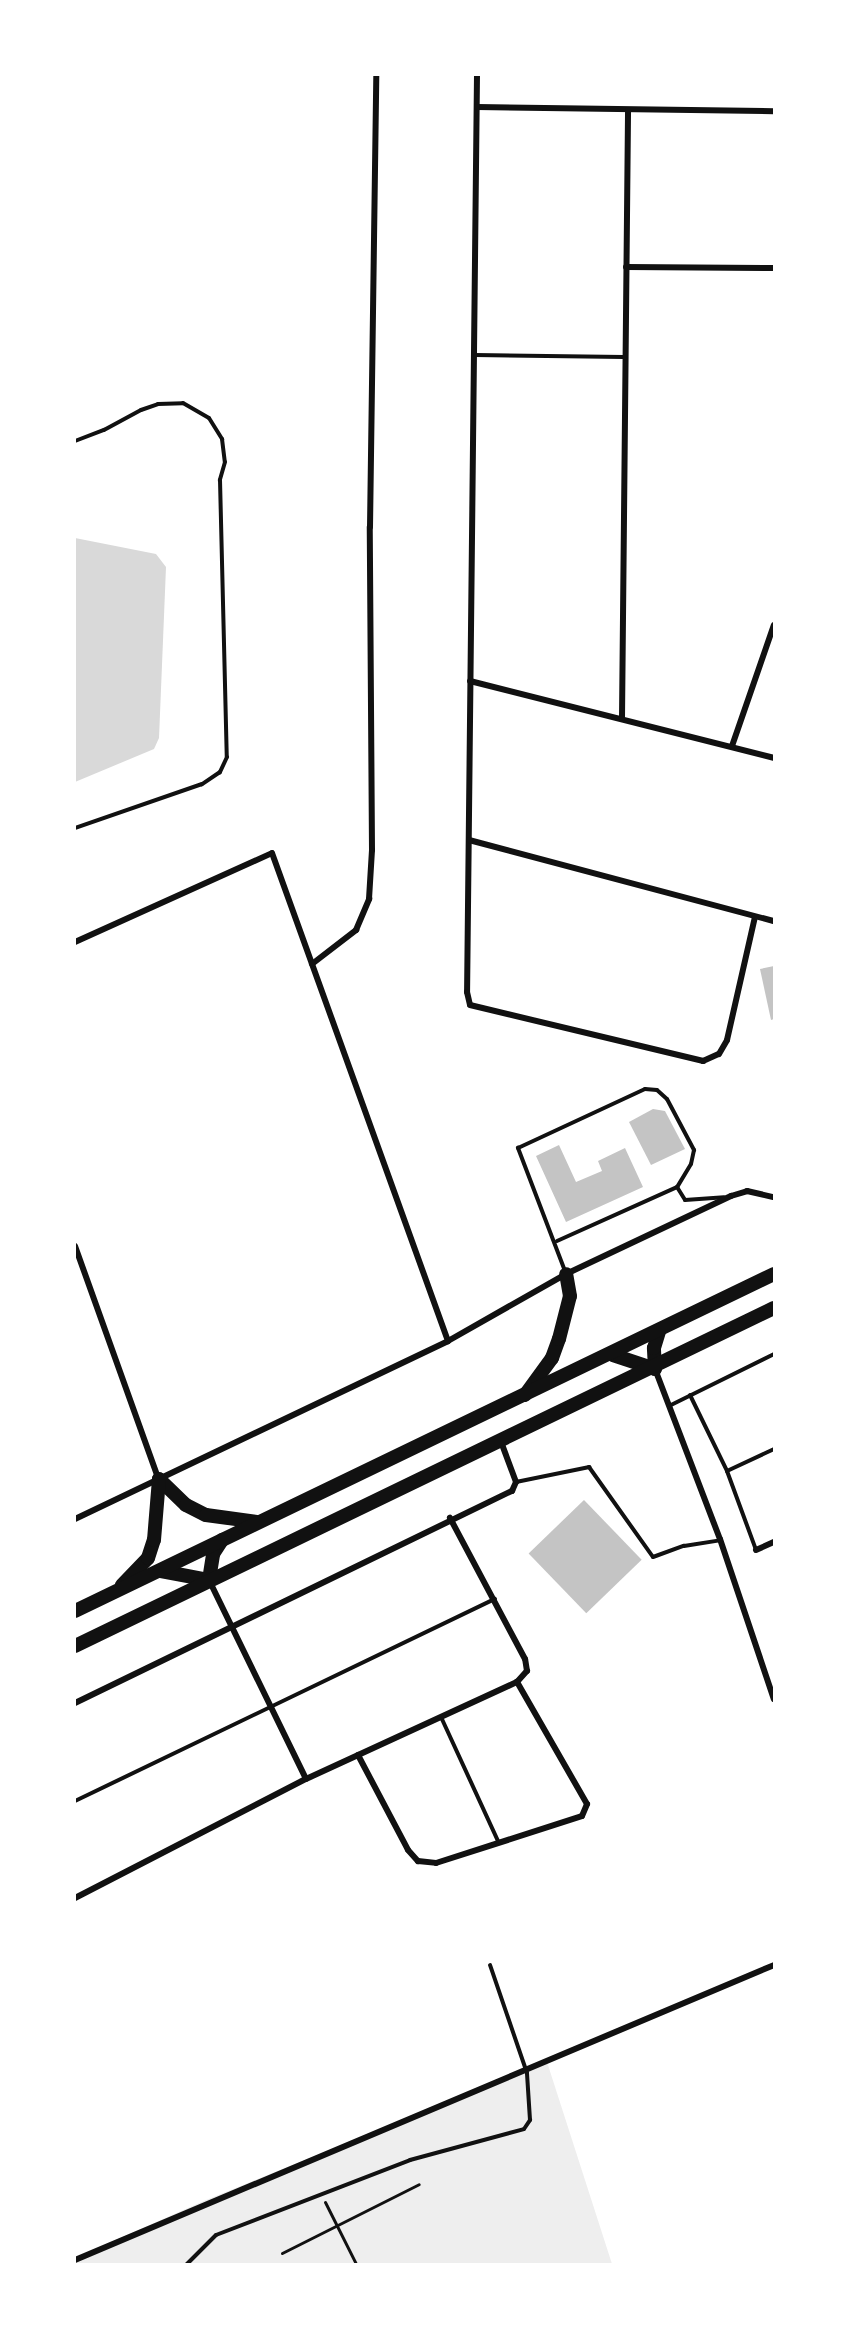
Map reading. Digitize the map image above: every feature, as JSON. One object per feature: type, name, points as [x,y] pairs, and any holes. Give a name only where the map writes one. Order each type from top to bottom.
[{"type":"highway","points":[[524,1397],[552,1358],[559,1339],[570,1296],[566,1274]]},
{"type":"highway","points":[[75,1611],[613,1355],[774,1274]]},
{"type":"highway","points":[[75,1646],[500,1438],[655,1369],[774,1308]]},
{"type":"highway","points":[[655,1369],[654,1348],[659,1332]]},
{"type":"highway","points":[[613,1355],[655,1369]]},
{"type":"highway","points":[[159,1479],[186,1505],[206,1515],[258,1522]]},
{"type":"highway","points":[[116,1591],[148,1558],[158,1518],[159,1479]]},
{"type":"highway","points":[[209,1580],[213,1554],[223,1540]]},
{"type":"highway","points":[[158,1571],[209,1580]]},
{"type":"street","points":[[312,964],[356,930],[369,899],[372,850],[370,527],[376,75]]},
{"type":"street","points":[[477,75],[467,992],[470,1005],[703,1061],[719,1054],[727,1040],[755,917]]},
{"type":"street","points":[[477,107],[774,111]]},
{"type":"street","points":[[622,718],[628,110]]},
{"type":"street","points":[[626,267],[774,268]]},
{"type":"street","points":[[732,746],[774,625]]},
{"type":"street","points":[[470,681],[774,758]]},
{"type":"street","points":[[469,840],[774,921]]},
{"type":"street","points":[[75,942],[272,853],[448,1341]]},
{"type":"street","points":[[75,1519],[448,1341],[566,1274],[731,1196],[747,1191],[774,1197]]},
{"type":"street","points":[[75,1246],[159,1479]]},
{"type":"street","points":[[655,1369],[671,1405],[720,1539],[774,1699]]},
{"type":"street","points":[[75,1703],[232,1628],[450,1518],[512,1491],[516,1482],[500,1438]]},
{"type":"street","points":[[75,1898],[306,1779],[517,1683],[527,1671],[525,1659],[450,1518]]},
{"type":"street","points":[[756,1550],[774,1542]]},
{"type":"street","points":[[209,1580],[306,1779]]},
{"type":"street","points":[[358,1755],[408,1850],[418,1862],[436,1863],[498,1841],[582,1816],[587,1809],[517,1683]]},
{"type":"street","points":[[75,2260],[527,2073],[774,1965]]},
{"type":"lane","points":[[474,355],[624,357]]},
{"type":"lane","points":[[75,441],[158,404],[183,403],[209,418],[222,439],[225,462],[220,480],[227,757],[220,772],[202,784],[75,828]]},
{"type":"lane","points":[[557,1241],[677,1187],[691,1164],[694,1150],[667,1099],[657,1090],[645,1089],[518,1148],[557,1241],[566,1274]]},
{"type":"lane","points":[[677,1187],[685,1200],[731,1196]]},
{"type":"lane","points":[[671,1405],[774,1354]]},
{"type":"lane","points":[[690,1395],[727,1471],[756,1550]]},
{"type":"lane","points":[[727,1471],[774,1449]]},
{"type":"lane","points":[[516,1482],[589,1467],[653,1557],[684,1545],[720,1539]]},
{"type":"lane","points":[[75,1801],[495,1599]]},
{"type":"lane","points":[[441,1717],[498,1841]]},
{"type":"lane","points":[[187,2264],[216,2235],[410,2160],[524,2129],[530,2120],[527,2073],[490,1965]]},
{"type":"path","points":[[282,2253],[419,2184]]},
{"type":"path","points":[[322,2195],[356,2264]]},
{"type":"shaded area","points":[[75,538],[156,554],[166,567],[159,738],[154,749],[75,782]]},
{"type":"shaded area","points":[[547,2062],[612,2264],[75,2264],[75,2258],[206,2200]]},
{"type":"building","points":[[774,966],[774,1019],[771,1020],[760,969]]},
{"type":"building","points":[[653,1109],[665,1111],[685,1149],[651,1165],[629,1122]]},
{"type":"building","points":[[559,1145],[576,1182],[602,1171],[598,1161],[625,1148],[643,1187],[566,1222],[536,1156]]},
{"type":"building","points":[[584,1500],[642,1560],[586,1613],[529,1553]]}]
